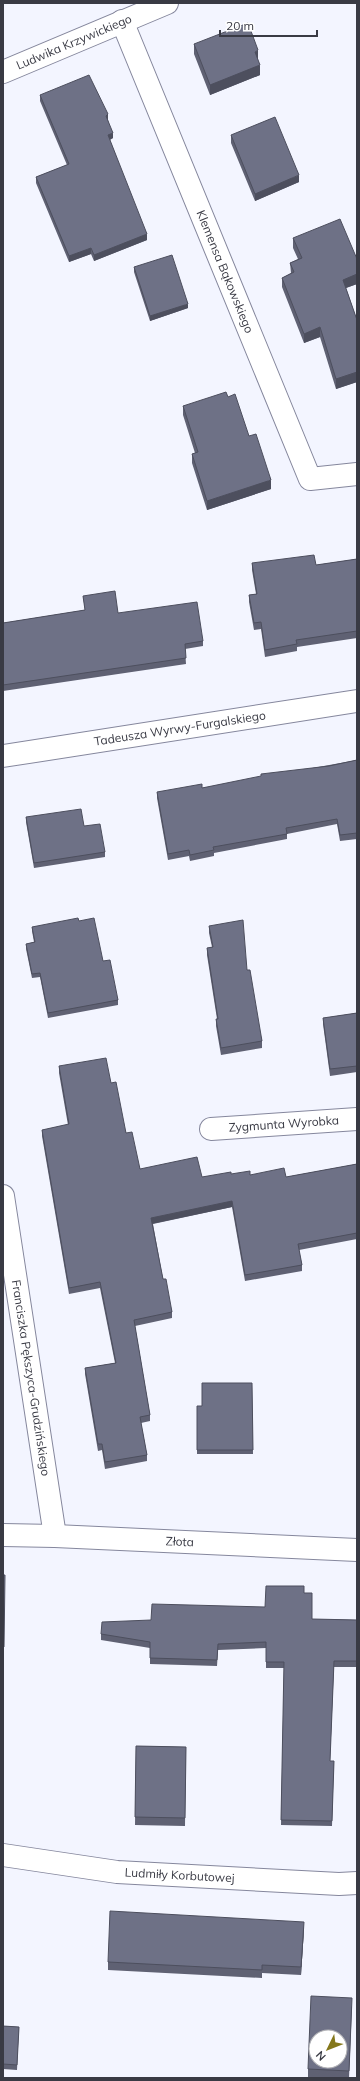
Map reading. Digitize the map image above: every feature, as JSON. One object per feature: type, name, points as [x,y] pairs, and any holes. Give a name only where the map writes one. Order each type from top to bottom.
[{"type":"street","name":"Ludwika Krzywickiego","points":[[3,72],[167,3]]},
{"type":"street","name":"Klemensa Bąkowskiego","points":[[122,21],[310,479],[357,474]]},
{"type":"street","name":"Tadeusza Wyrwy-Furgalskiego","points":[[3,756],[357,701]]},
{"type":"street","name":"Zygmunta Wyrobka","points":[[211,1129],[357,1119]]},
{"type":"street","name":"Franciszka Pększyca-Grudzińskiego","points":[[3,1196],[55,1536]]},
{"type":"street","name":"Złota","points":[[3,1535],[55,1536],[357,1550]]},
{"type":"street","name":"Ludmiły Korbutowej","points":[[3,1855],[117,1872],[339,1884],[357,1883]]},
{"type":"building","points":[[248,23],[258,50],[255,52],[260,65],[210,85],[194,44]]},
{"type":"building","points":[[89,75],[108,114],[106,116],[113,133],[108,135],[147,234],[94,255],[91,248],[69,256],[36,177],[69,164],[40,95]]},
{"type":"building","points":[[275,117],[299,175],[255,194],[231,135]]},
{"type":"building","points":[[340,219],[357,259],[357,274],[343,280],[357,320],[357,372],[336,379],[320,327],[304,334],[282,278],[294,272],[290,263],[302,258],[293,238]]},
{"type":"building","points":[[172,255],[188,304],[150,316],[134,267]]},
{"type":"building","points":[[226,392],[228,397],[235,394],[249,436],[256,434],[271,480],[207,501],[192,454],[198,452],[183,406]]},
{"type":"building","points":[[314,555],[316,565],[357,559],[357,631],[296,640],[297,644],[265,650],[261,622],[254,623],[249,595],[257,594],[252,563]]},
{"type":"building","points":[[115,591],[118,613],[197,602],[203,641],[185,644],[186,658],[3,685],[3,623],[85,610],[83,596]]},
{"type":"building","points":[[357,760],[357,833],[340,835],[337,819],[286,828],[287,834],[213,847],[214,850],[190,855],[189,850],[168,854],[157,792],[202,784],[202,788],[261,776],[261,774],[329,766]]},
{"type":"building","points":[[81,809],[84,826],[100,824],[105,852],[34,863],[26,817]]},
{"type":"building","points":[[78,918],[79,921],[94,918],[103,961],[110,960],[118,1000],[48,1013],[40,973],[32,974],[26,944],[35,942],[32,927]]},
{"type":"building","points":[[243,920],[247,970],[250,970],[262,1041],[221,1048],[207,948],[213,947],[209,926]]},
{"type":"building","points":[[357,1013],[357,1066],[330,1069],[323,1018]]},
{"type":"building","points":[[106,1058],[111,1083],[116,1082],[126,1133],[132,1132],[140,1169],[197,1157],[202,1177],[231,1172],[231,1174],[250,1171],[250,1175],[284,1168],[286,1177],[357,1164],[357,1233],[298,1244],[302,1265],[245,1275],[232,1201],[151,1218],[163,1279],[166,1279],[172,1312],[134,1320],[150,1415],[140,1417],[147,1455],[105,1462],[102,1444],[98,1444],[85,1368],[116,1363],[100,1282],[69,1288],[42,1130],[69,1124],[59,1066]]},
{"type":"building","points":[[202,1383],[252,1383],[253,1450],[197,1450],[197,1406],[202,1406]]},
{"type":"building","points":[[3,1575],[5,1575],[4,1647],[3,1647]]},
{"type":"building","points":[[266,1586],[304,1586],[304,1593],[312,1593],[312,1619],[357,1620],[357,1661],[334,1661],[330,1761],[334,1761],[332,1821],[281,1820],[284,1662],[266,1662],[266,1642],[218,1644],[217,1660],[150,1658],[150,1642],[101,1634],[102,1622],[151,1620],[152,1604],[265,1607]]},
{"type":"building","points":[[136,1746],[186,1747],[185,1818],[135,1817]]},
{"type":"building","points":[[110,1911],[304,1922],[301,1967],[262,1965],[262,1970],[108,1962]]},
{"type":"building","points":[[311,1996],[352,1998],[349,2071],[308,2069],[348,2069],[348,2029],[310,2029]]},
{"type":"building","points":[[3,2026],[19,2027],[17,2065],[3,2064]]}]
